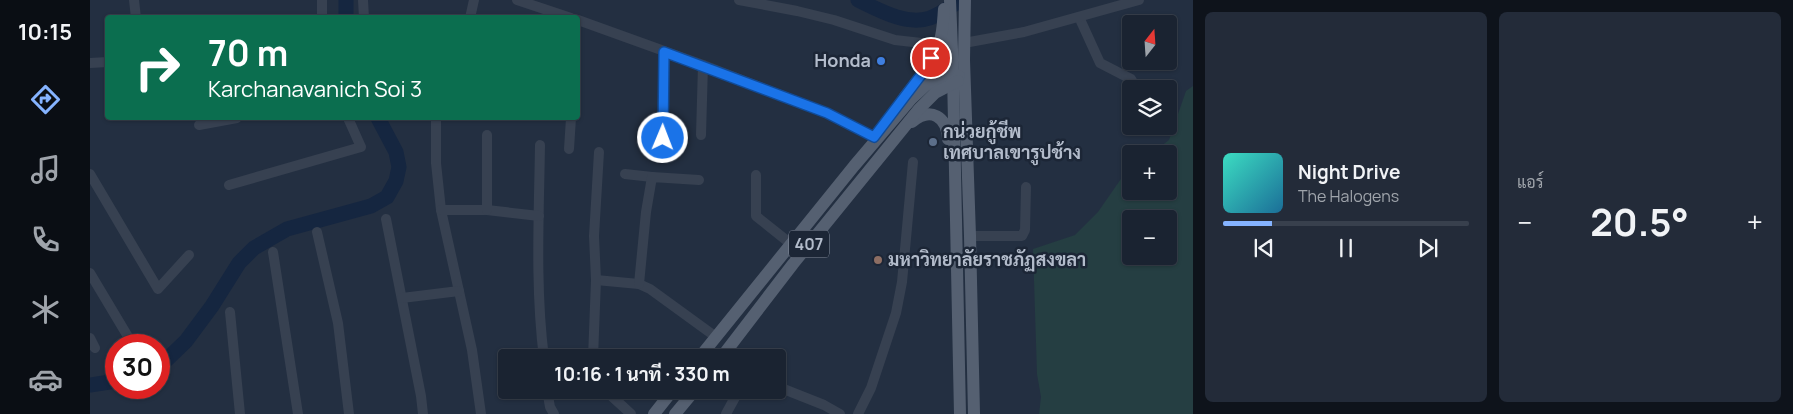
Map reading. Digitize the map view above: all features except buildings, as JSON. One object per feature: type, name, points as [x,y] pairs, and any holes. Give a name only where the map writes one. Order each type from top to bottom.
[{"type":"main road","points":[[945,0],[947,27],[958,79],[970,236],[974,414]]},
{"type":"main road","points":[[854,166],[924,71],[947,27],[950,0]]},
{"type":"main road","points":[[960,414],[956,216],[958,79],[964,60],[965,0]]},
{"type":"main road","name":"407","points":[[728,349],[793,264],[919,109],[935,93],[958,79]]},
{"type":"main road","name":"407","points":[[707,349],[854,166],[911,99],[925,86],[936,80],[958,79]]},
{"type":"main road","points":[[901,132],[914,120],[924,115],[939,117],[946,124],[952,197],[956,216]]},
{"type":"main road","points":[[654,414],[666,399]]},
{"type":"main road","points":[[675,414],[687,399]]},
{"type":"street","points":[[134,0],[136,15]]},
{"type":"street","points":[[322,0],[322,15]]},
{"type":"street","points":[[363,0],[364,15]]},
{"type":"street","points":[[471,15],[474,0]]},
{"type":"street","points":[[517,0],[562,15]]},
{"type":"street","points":[[739,0],[834,20],[896,40],[938,45]]},
{"type":"street","points":[[965,39],[1024,32],[1132,1]]},
{"type":"street","points":[[1080,17],[1100,63],[1132,80]]},
{"type":"street","points":[[580,21],[703,65],[827,113],[874,137]]},
{"type":"street","points":[[663,138],[664,52]]},
{"type":"street","points":[[90,63],[105,62]]},
{"type":"street","points":[[701,136],[703,65]]},
{"type":"street","points":[[199,125],[226,120]]},
{"type":"street","points":[[229,185],[361,146],[349,120]]},
{"type":"street","points":[[436,120],[436,163],[441,210],[472,350],[480,414]]},
{"type":"street","points":[[569,149],[571,120]]},
{"type":"street","points":[[487,210],[488,135]]},
{"type":"street","points":[[540,145],[540,310],[543,349]]},
{"type":"street","points":[[593,349],[596,280],[594,236],[599,152]]},
{"type":"street","points":[[858,414],[871,388],[896,313],[902,282],[913,162]]},
{"type":"street","points":[[90,174],[158,290],[189,255]]},
{"type":"street","points":[[626,174],[700,180]]},
{"type":"street","points":[[756,175],[756,216],[791,244]]},
{"type":"street","points":[[639,284],[646,212],[652,177]]},
{"type":"street","points":[[970,236],[1022,236],[1025,230],[1026,187]]},
{"type":"street","points":[[441,210],[487,210],[539,216]]},
{"type":"street","points":[[386,219],[423,414]]},
{"type":"street","points":[[317,232],[338,323],[349,414]]},
{"type":"street","points":[[273,252],[298,414]]},
{"type":"street","points":[[90,273],[126,334]]},
{"type":"street","points":[[596,280],[639,284],[650,289],[716,337]]},
{"type":"street","points":[[402,298],[459,291]]},
{"type":"street","points":[[230,312],[240,414]]},
{"type":"street","points":[[90,338],[95,348]]},
{"type":"street","points":[[786,390],[824,405],[840,414]]},
{"type":"street","points":[[549,399],[554,414]]},
{"type":"street","points":[[614,399],[631,414]]},
{"type":"street","points":[[726,414],[734,399]]},
{"type":"green space","points":[[1193,86],[1193,414],[1039,414],[1041,397],[1037,374],[1033,249],[1075,235],[1098,212],[1122,177],[1122,200],[1177,200],[1177,145],[1163,145],[1169,140],[1171,135],[1177,135],[1177,117],[1186,91]]},
{"type":"waterway","points":[[346,0],[346,15]]},
{"type":"waterway","points":[[858,0],[893,16],[912,20],[930,18],[961,0]]},
{"type":"waterway","points":[[170,356],[186,341],[212,306],[239,263],[254,248],[287,229],[371,206],[387,197],[396,181],[399,167],[396,152],[379,120]]},
{"type":"waterway","points":[[90,385],[105,383]]},
{"type":"place","name":"Honda","points":[[881,61]]},
{"type":"place","name":"กน่วยกู้ชีพ เทศบาลเขารูปช้าง","points":[[933,142]]},
{"type":"place","name":"มหาวิทยาลัยราชภัฏสงขลา","points":[[878,260]]},
{"type":"route","points":[[663,138],[664,52],[827,113],[874,137],[924,71],[931,58]]}]
